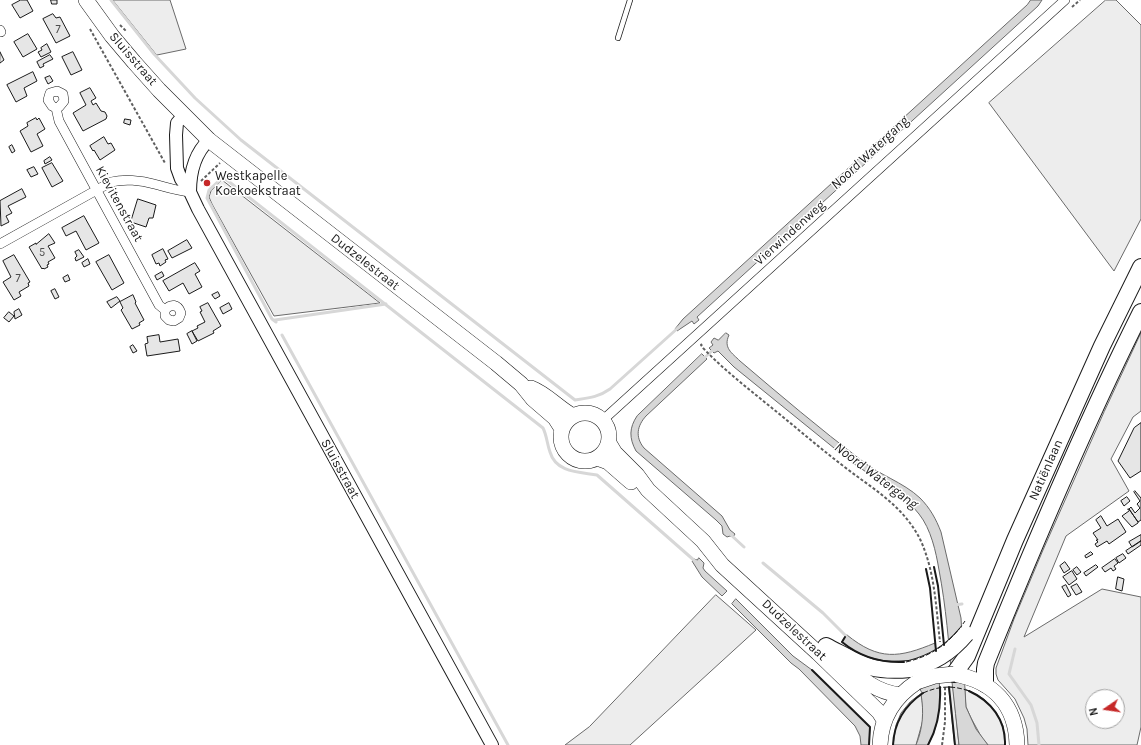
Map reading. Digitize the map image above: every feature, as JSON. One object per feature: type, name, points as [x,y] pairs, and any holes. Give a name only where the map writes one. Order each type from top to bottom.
[{"type":"highway","name":"Natiënlaan","points":[[961,676],[967,656],[1015,540],[1096,360],[1141,267]]},
{"type":"highway","name":"Natiënlaan","points":[[985,684],[986,663],[1031,553],[1095,409],[1141,312]]},
{"type":"highway","points":[[826,646],[864,666],[879,670],[895,671],[913,676],[924,666],[946,654],[958,644],[984,614]]},
{"type":"main road","name":"Sluisstraat","points":[[86,0],[112,36],[134,62],[209,140]]},
{"type":"main road","name":"Dudzelestraat","points":[[209,140],[522,384],[539,391],[573,416]]},
{"type":"main road","name":"Dudzelestraat","points":[[522,384],[533,399],[555,418],[562,429]]},
{"type":"main road","points":[[581,413],[589,413],[603,420],[609,436],[609,443],[604,452],[597,458],[588,460],[578,460],[570,455],[564,448],[561,439],[562,429],[567,421],[573,416],[581,413]]},
{"type":"main road","name":"Dudzelestraat","points":[[609,443],[615,453],[637,475],[648,490],[703,541],[722,565],[818,653],[879,712],[884,720]]},
{"type":"main road","name":"Dudzelestraat","points":[[597,458],[608,462],[632,482],[648,490]]},
{"type":"main road","name":"Dudzelestraat","points":[[703,541],[729,558],[868,684],[878,690],[900,695]]},
{"type":"main road","points":[[880,745],[884,720],[890,708],[913,676],[961,676],[985,684],[998,695],[1009,710],[1016,728],[1017,745]]},
{"type":"street","name":"Vierwindenweg","points":[[603,420],[1065,0]]},
{"type":"street","name":"Kievitenstraat","points":[[56,108],[59,121],[159,305],[165,310]]},
{"type":"street","name":"Sluisstraat","points":[[184,115],[177,123],[176,135],[177,168],[181,179],[190,192],[255,314],[492,745]]},
{"type":"street","name":"Sluisstraat","points":[[190,192],[191,170],[194,160],[209,140]]},
{"type":"street","points":[[0,244],[111,182],[121,180],[152,183],[178,191],[190,192]]},
{"type":"lane","points":[[618,38],[630,0]]},
{"type":"path","points":[[120,24],[130,36]]},
{"type":"path","points":[[90,28],[168,168]]},
{"type":"path","points":[[190,192],[227,155]]},
{"type":"path","points":[[703,348],[716,362],[827,453],[893,503],[902,513],[919,538],[930,568]]},
{"type":"shaded area","points":[[113,0],[170,0],[186,49],[157,55]]},
{"type":"shaded area","points":[[1106,0],[1116,0],[1141,25],[1141,219],[1114,271],[989,103]]},
{"type":"shaded area","points":[[222,180],[380,303],[274,316],[209,197],[211,191]]},
{"type":"shaded area","points":[[1141,333],[1141,411],[1133,417],[1111,459],[1129,491],[1066,536],[1024,637],[1102,589],[1141,597],[1141,727],[1137,745],[1028,745],[1027,729],[1024,718],[1015,699],[998,680],[996,668],[1014,619],[1104,412]]},
{"type":"shaded area","points":[[716,595],[756,630],[630,745],[565,745],[589,727]]},
{"type":"shaded area","points":[[949,687],[953,687],[959,745],[955,745]]},
{"type":"shaded area","points":[[965,689],[985,700],[996,712],[1003,726],[1005,745],[988,745],[982,738],[966,707]]},
{"type":"shaded area","points":[[921,694],[923,720],[916,745],[893,745],[896,725],[901,713],[910,702]]},
{"type":"water","name":"Noord Watergang","points":[[1031,0],[1042,0],[1038,6],[697,317],[699,320],[694,324],[692,321],[677,331],[675,329],[683,319]]},
{"type":"water","name":"Noord Watergang","points":[[726,333],[729,335],[727,343],[729,350],[740,361],[815,424],[861,460],[913,492],[927,506],[941,532],[961,618],[966,707],[976,729],[988,745],[959,745],[947,626],[938,563],[935,548],[923,520],[904,498],[850,461],[734,367],[718,351],[714,353],[709,348],[713,345],[711,342],[714,338],[718,340]]},
{"type":"water","points":[[702,354],[707,359],[646,416],[639,428],[638,436],[644,448],[722,516],[730,530],[735,534],[733,537],[727,537],[723,534],[722,526],[716,520],[636,451],[631,437],[632,425],[637,416]]},
{"type":"water","points":[[699,558],[704,563],[703,568],[705,571],[727,591],[722,596],[702,577],[692,561]]},
{"type":"water","points":[[736,599],[793,656],[812,670],[870,727],[869,745],[861,745],[860,736],[855,726],[732,604]]},
{"type":"water","points":[[847,635],[869,649],[879,653],[890,654],[911,652],[935,643],[940,695],[934,733],[928,745],[916,745],[922,720],[922,693],[906,662],[880,660],[856,652],[842,642]]},
{"type":"building","points":[[21,0],[27,0],[33,11],[20,18],[12,5]]},
{"type":"building","points":[[51,0],[57,0],[57,4],[52,4]]},
{"type":"building","points":[[53,14],[56,18],[60,17],[70,36],[56,43],[43,19]]},
{"type":"building","points":[[28,34],[37,49],[23,57],[14,42]]},
{"type":"building","points":[[47,44],[51,52],[41,57],[38,52]]},
{"type":"building","points":[[0,52],[4,60],[0,63]]},
{"type":"building","points":[[73,52],[82,70],[71,75],[62,57]]},
{"type":"building","points":[[50,55],[53,59],[43,64],[44,66],[40,68],[37,62]]},
{"type":"building","points":[[33,72],[37,81],[24,88],[27,96],[16,102],[7,85]]},
{"type":"building","points":[[50,76],[53,81],[48,84],[45,78]]},
{"type":"building","points":[[90,88],[96,98],[91,101],[93,105],[96,103],[101,111],[105,112],[107,116],[106,119],[83,131],[73,113],[86,105],[80,93]]},
{"type":"building","points":[[36,118],[37,120],[39,118],[45,129],[37,134],[43,146],[31,152],[20,131],[28,126],[27,123]]},
{"type":"building","points":[[125,119],[131,120],[130,125],[124,123]]},
{"type":"building","points":[[104,137],[108,144],[111,143],[115,150],[100,160],[90,146]]},
{"type":"building","points":[[12,145],[15,151],[12,153],[9,147]]},
{"type":"building","points":[[50,157],[52,160],[45,164],[44,161]]},
{"type":"building","points":[[52,163],[63,181],[52,187],[42,168]]},
{"type":"building","points":[[34,167],[38,174],[31,177],[27,170]]},
{"type":"building","points":[[22,189],[26,197],[8,206],[12,213],[6,216],[9,222],[1,226],[0,201]]},
{"type":"building","points":[[138,199],[156,205],[153,218],[149,218],[146,227],[131,222]]},
{"type":"building","points":[[84,216],[99,243],[86,250],[76,231],[66,236],[62,228]]},
{"type":"building","points":[[49,234],[55,243],[48,246],[55,258],[48,262],[48,267],[42,269],[29,247],[36,244]]},
{"type":"building","points":[[187,240],[192,248],[172,258],[168,251]]},
{"type":"building","points":[[163,249],[168,259],[165,260],[166,262],[160,266],[159,263],[156,264],[152,255]]},
{"type":"building","points":[[79,250],[84,257],[76,261],[75,258],[77,256],[75,252]]},
{"type":"building","points":[[14,255],[30,282],[28,283],[29,286],[19,292],[21,296],[14,300],[3,282],[11,277],[3,261]]},
{"type":"building","points":[[109,255],[124,283],[112,290],[96,262]]},
{"type":"building","points":[[88,259],[90,264],[84,267],[82,263]]},
{"type":"building","points":[[195,263],[200,271],[195,274],[202,287],[189,294],[183,283],[169,291],[163,281]]},
{"type":"building","points":[[162,272],[164,276],[157,280],[155,276]]},
{"type":"building","points":[[68,275],[70,280],[65,282],[63,278]]},
{"type":"building","points":[[55,289],[59,297],[55,299],[51,291]]},
{"type":"building","points":[[218,292],[220,296],[215,299],[212,295]]},
{"type":"building","points":[[133,295],[136,302],[135,303],[144,320],[139,323],[140,325],[132,329],[121,310],[123,308],[120,302]]},
{"type":"building","points":[[117,297],[120,301],[111,308],[107,302]]},
{"type":"building","points":[[208,303],[221,326],[213,331],[214,333],[198,341],[192,331],[198,328],[197,326],[205,322],[200,312],[202,311],[200,307]]},
{"type":"building","points":[[229,303],[232,309],[223,314],[220,308]]},
{"type":"building","points":[[19,309],[22,315],[15,319],[14,312]]},
{"type":"building","points":[[9,312],[14,316],[9,322],[4,318]]},
{"type":"building","points":[[192,331],[197,341],[192,344],[187,334]]},
{"type":"building","points":[[159,335],[160,342],[178,339],[180,351],[147,356],[145,344],[148,343],[147,337]]},
{"type":"building","points":[[133,345],[137,351],[133,353],[130,347]]},
{"type":"building","points":[[1141,423],[1141,471],[1130,478],[1118,461],[1134,428]]},
{"type":"building","points":[[1135,491],[1141,498],[1141,520],[1138,522],[1129,509],[1131,507],[1135,513],[1140,508],[1137,504],[1140,501],[1134,492]]},
{"type":"building","points":[[1127,497],[1130,501],[1124,506],[1121,501]]},
{"type":"building","points":[[1128,509],[1138,522],[1132,527],[1122,516],[1129,511]]},
{"type":"building","points":[[1101,516],[1107,526],[1118,519],[1126,532],[1109,544],[1107,541],[1097,547],[1095,544],[1098,542],[1096,540],[1098,540],[1093,533],[1101,528],[1096,520]]},
{"type":"building","points":[[1141,535],[1141,541],[1132,547],[1129,542]]},
{"type":"building","points":[[1141,541],[1141,545],[1128,554],[1126,551]]},
{"type":"building","points":[[1091,552],[1093,554],[1086,558],[1085,556]]},
{"type":"building","points":[[1123,554],[1126,558],[1119,563],[1116,558]]},
{"type":"building","points":[[1115,559],[1118,563],[1114,566],[1116,569],[1113,571],[1111,568],[1105,572],[1102,568]]},
{"type":"building","points":[[1065,562],[1070,569],[1064,573],[1060,566]]},
{"type":"building","points":[[1096,565],[1098,567],[1086,576],[1084,573]]},
{"type":"building","points":[[1077,567],[1081,572],[1077,575],[1073,570]]},
{"type":"building","points":[[1072,571],[1077,579],[1069,585],[1063,577]]},
{"type":"building","points":[[1118,577],[1124,579],[1122,591],[1116,589]]},
{"type":"building","points":[[1077,584],[1082,592],[1076,595],[1071,587]]},
{"type":"building","points":[[1066,585],[1071,595],[1068,597],[1062,587]]},
{"type":"waterway","points":[[111,0],[154,54],[195,98],[241,140],[575,400],[589,398],[606,392],[679,327]]},
{"type":"waterway","points":[[276,322],[272,319],[207,198],[209,190],[223,177],[543,428],[550,452],[557,464],[563,468],[576,472],[597,475],[696,562]]},
{"type":"waterway","points":[[275,320],[386,304]]},
{"type":"waterway","points":[[282,335],[508,745]]},
{"type":"waterway","points":[[702,360],[714,349]]},
{"type":"waterway","points":[[731,535],[744,547]]},
{"type":"waterway","points":[[763,563],[823,613],[846,636],[847,639]]},
{"type":"waterway","points":[[953,605],[962,604]]},
{"type":"waterway","points":[[1015,649],[1009,674],[1031,705],[1037,723],[1039,745]]},
{"type":"fence","points":[[906,662],[924,656],[940,648],[953,636],[965,621]]},
{"type":"fence","points":[[923,693],[946,687],[969,691]]},
{"type":"wall","points":[[934,567],[938,586],[944,645]]},
{"type":"wall","points":[[926,569],[930,588],[936,651]]},
{"type":"wall","points":[[845,637],[842,642],[863,655],[879,660],[904,662]]},
{"type":"wall","points":[[812,670],[870,727],[869,745]]},
{"type":"wall","points":[[928,745],[938,717],[940,687]]},
{"type":"wall","points":[[949,687],[955,745]]},
{"type":"wall","points":[[969,691],[984,700],[996,712],[1003,727],[1005,745]]},
{"type":"wall","points":[[893,745],[895,729],[901,715],[910,703],[923,693]]},
{"type":"place","name":"Westkapelle Koekoekstraat","points":[[207,183]]}]
